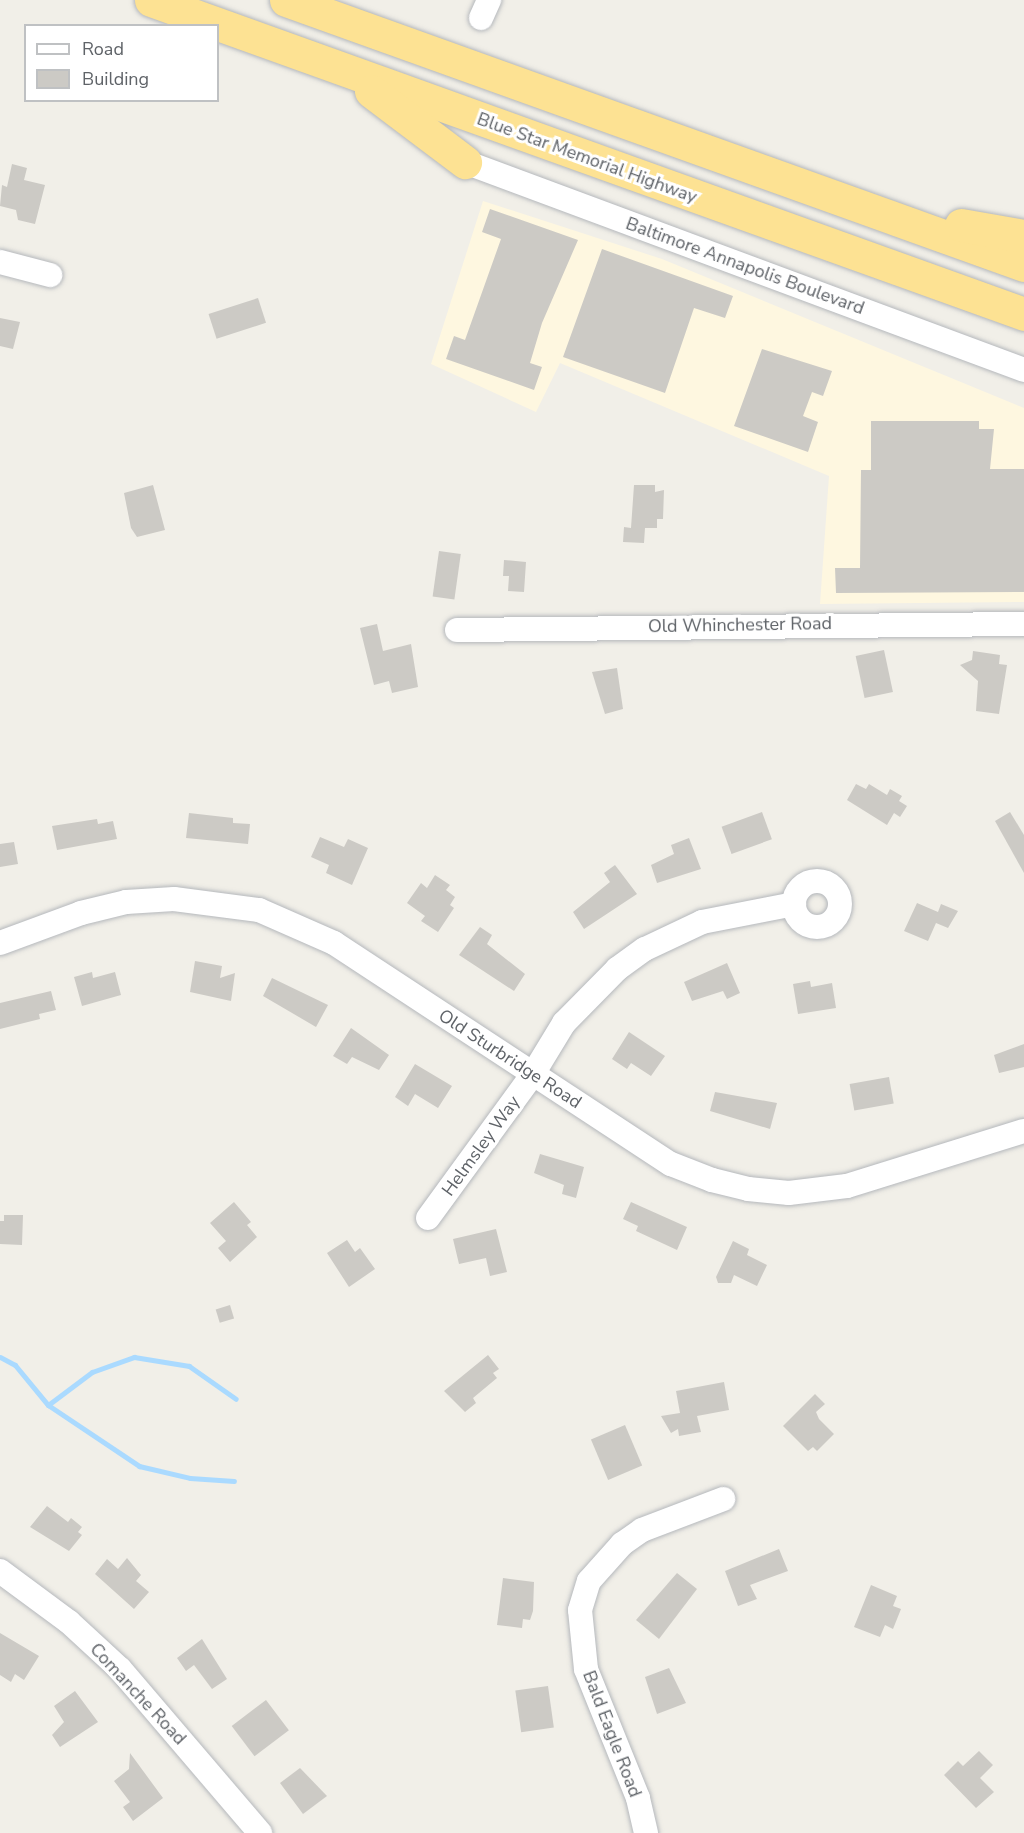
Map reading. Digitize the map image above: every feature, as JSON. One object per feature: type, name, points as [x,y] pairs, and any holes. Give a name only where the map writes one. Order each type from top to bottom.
[{"type":"highway","name":"Blue Star Memorial Highway","points":[[151,0],[219,24]]},
{"type":"highway","points":[[286,0],[1024,265]]},
{"type":"highway","name":"Blue Star Memorial Highway","points":[[219,24],[862,258],[1024,314]]},
{"type":"highway","points":[[334,65],[465,162]]},
{"type":"highway","points":[[465,162],[462,149],[473,128],[499,125]]},
{"type":"highway","points":[[854,203],[1024,236]]},
{"type":"highway","points":[[862,258],[1024,328]]},
{"type":"street","name":"Baltimore Annapolis Boulevard","points":[[465,162],[1024,370]]},
{"type":"street","points":[[0,261],[50,275]]},
{"type":"street","name":"Old Whinchester Road","points":[[457,630],[1024,624]]},
{"type":"street","name":"Old Sturbridge Road","points":[[0,943],[81,913],[126,902],[174,899],[259,910],[334,943],[671,1164],[712,1180],[748,1189],[789,1193],[847,1186],[1024,1131]]},
{"type":"street","name":"Helmsley Way","points":[[428,1218],[533,1074],[564,1023],[591,992],[645,949],[702,922],[794,904]]},
{"type":"street","name":"Bald Eagle Road","points":[[646,1833],[638,1798],[586,1669],[580,1610],[589,1581],[622,1544],[642,1530],[723,1499]]},
{"type":"street","name":"Comanche Road","points":[[0,1571],[69,1622],[120,1669],[260,1833]]},
{"type":"shaded area","points":[[483,201],[662,259],[1024,408],[1024,602],[820,604],[829,476],[560,363],[536,412],[431,364]]},
{"type":"building","points":[[12,164],[27,168],[24,180],[45,185],[35,224],[18,220],[16,210],[0,206],[2,185],[7,187]]},
{"type":"building","points":[[490,209],[578,240],[542,323],[530,363],[542,367],[534,390],[446,359],[454,336],[465,340],[501,239],[482,232]]},
{"type":"building","points":[[602,249],[733,296],[725,318],[694,308],[665,393],[563,357]]},
{"type":"building","points":[[258,298],[266,323],[217,339],[209,314]]},
{"type":"building","points":[[0,318],[20,322],[13,349],[0,346]]},
{"type":"building","points":[[762,349],[832,371],[823,396],[812,392],[803,416],[818,422],[808,452],[734,426]]},
{"type":"building","points":[[871,421],[979,421],[979,429],[994,429],[990,469],[1024,469],[1024,592],[836,593],[835,568],[860,568],[861,470],[871,470]]},
{"type":"building","points":[[153,485],[165,530],[137,537],[131,528],[124,493]]},
{"type":"building","points":[[634,485],[655,485],[655,492],[664,490],[663,519],[657,519],[657,528],[645,528],[644,543],[623,542],[624,527],[631,528]]},
{"type":"building","points":[[439,551],[461,554],[454,600],[433,597]]},
{"type":"building","points":[[504,560],[526,562],[524,592],[508,591],[509,576],[503,576]]},
{"type":"building","points":[[377,624],[383,651],[411,644],[418,687],[392,693],[389,681],[374,685],[360,628]]},
{"type":"building","points":[[884,650],[893,692],[865,698],[856,656]]},
{"type":"building","points":[[973,651],[1000,655],[999,664],[1007,665],[999,714],[976,711],[978,681],[960,665],[972,660]]},
{"type":"building","points":[[617,668],[623,709],[605,714],[592,672]]},
{"type":"building","points":[[856,784],[866,789],[869,784],[887,795],[890,789],[902,796],[899,801],[907,806],[900,817],[894,813],[887,825],[847,800]]},
{"type":"building","points":[[762,812],[772,839],[732,854],[722,827]]},
{"type":"building","points":[[1010,812],[1024,835],[1024,873],[995,821]]},
{"type":"building","points":[[189,813],[233,818],[233,823],[250,824],[248,844],[186,838]]},
{"type":"building","points":[[97,819],[98,824],[113,821],[117,839],[57,850],[52,826]]},
{"type":"building","points":[[320,837],[344,847],[348,839],[368,848],[352,885],[326,873],[329,865],[311,857]]},
{"type":"building","points":[[689,838],[701,869],[657,883],[651,865],[674,854],[671,845]]},
{"type":"building","points":[[14,842],[18,864],[0,867],[0,844]]},
{"type":"building","points":[[615,865],[637,894],[584,929],[573,912],[610,882],[604,873]]},
{"type":"building","points":[[435,875],[450,885],[446,890],[455,897],[450,905],[454,908],[438,932],[421,921],[425,916],[407,903],[421,883],[427,888]]},
{"type":"building","points":[[917,903],[938,912],[941,904],[958,911],[948,928],[936,923],[928,941],[904,931]]},
{"type":"building","points":[[480,927],[492,935],[487,944],[525,974],[514,991],[459,955]]},
{"type":"building","points":[[195,961],[222,966],[220,978],[235,973],[231,1001],[190,992]]},
{"type":"building","points":[[727,963],[740,993],[727,999],[723,991],[692,1001],[684,982]]},
{"type":"building","points":[[92,972],[93,978],[115,972],[121,995],[82,1006],[74,977]]},
{"type":"building","points":[[272,978],[328,1005],[316,1027],[263,996]]},
{"type":"building","points":[[810,981],[811,987],[832,983],[836,1008],[798,1014],[793,984]]},
{"type":"building","points":[[51,991],[56,1010],[39,1014],[40,1019],[0,1029],[0,1003]]},
{"type":"building","points":[[351,1028],[389,1055],[379,1070],[352,1057],[347,1064],[333,1056]]},
{"type":"building","points":[[629,1032],[665,1056],[651,1076],[631,1063],[627,1069],[612,1059]]},
{"type":"building","points":[[1024,1044],[1024,1067],[999,1073],[994,1055]]},
{"type":"building","points":[[415,1064],[452,1086],[438,1108],[415,1094],[408,1106],[395,1097]]},
{"type":"building","points":[[889,1077],[894,1104],[854,1111],[850,1084]]},
{"type":"building","points":[[715,1092],[777,1103],[770,1129],[710,1111]]},
{"type":"building","points":[[540,1154],[584,1167],[576,1198],[562,1194],[564,1185],[534,1173]]},
{"type":"building","points":[[234,1202],[251,1222],[247,1225],[257,1237],[230,1262],[218,1248],[226,1241],[210,1223]]},
{"type":"building","points":[[631,1202],[687,1227],[677,1250],[636,1231],[638,1226],[623,1219]]},
{"type":"building","points":[[4,1215],[23,1215],[22,1245],[0,1244],[0,1221],[4,1221]]},
{"type":"building","points":[[496,1229],[507,1272],[490,1276],[486,1258],[459,1264],[453,1239]]},
{"type":"building","points":[[347,1240],[355,1252],[360,1248],[375,1269],[349,1287],[327,1253]]},
{"type":"building","points":[[733,1241],[749,1249],[747,1255],[767,1265],[757,1286],[734,1275],[731,1283],[718,1283],[716,1277]]},
{"type":"building","points":[[230,1305],[234,1318],[220,1323],[216,1309]]},
{"type":"building","points":[[488,1355],[499,1369],[493,1373],[497,1378],[473,1398],[476,1403],[465,1412],[444,1391]]},
{"type":"building","points":[[724,1382],[729,1410],[697,1416],[701,1432],[679,1436],[678,1429],[671,1433],[661,1416],[680,1413],[676,1391]]},
{"type":"building","points":[[815,1394],[825,1404],[816,1412],[819,1419],[834,1434],[817,1451],[813,1447],[808,1451],[783,1426]]},
{"type":"building","points":[[625,1425],[642,1466],[608,1480],[591,1439]]},
{"type":"building","points":[[47,1506],[68,1522],[71,1518],[82,1527],[78,1532],[82,1535],[69,1551],[30,1527]]},
{"type":"building","points":[[779,1549],[788,1571],[750,1585],[757,1599],[738,1606],[725,1571]]},
{"type":"building","points":[[127,1558],[141,1575],[136,1581],[149,1592],[134,1609],[95,1574],[107,1559],[118,1569]]},
{"type":"building","points":[[677,1573],[697,1589],[659,1639],[636,1620]]},
{"type":"building","points":[[503,1578],[534,1582],[533,1611],[530,1620],[523,1619],[522,1628],[497,1625]]},
{"type":"building","points":[[871,1585],[897,1596],[893,1606],[901,1609],[893,1629],[885,1625],[880,1637],[854,1627]]},
{"type":"building","points":[[0,1633],[39,1656],[24,1680],[15,1674],[11,1682],[0,1675]]},
{"type":"building","points":[[202,1639],[227,1679],[212,1689],[194,1665],[186,1671],[177,1658]]},
{"type":"building","points":[[669,1668],[686,1703],[657,1714],[645,1677]]},
{"type":"building","points":[[548,1686],[554,1728],[521,1732],[515,1691]]},
{"type":"building","points":[[75,1691],[98,1722],[60,1747],[52,1735],[64,1722],[54,1706]]},
{"type":"building","points":[[266,1700],[289,1730],[255,1756],[232,1726]]},
{"type":"building","points":[[979,1751],[993,1765],[980,1778],[994,1792],[976,1808],[944,1775],[958,1761],[963,1766]]},
{"type":"building","points":[[130,1753],[163,1798],[133,1821],[123,1807],[130,1802],[114,1781],[129,1769]]},
{"type":"building","points":[[300,1768],[327,1796],[303,1814],[280,1783]]},
{"type":"waterway","points":[[0,1357],[15,1365],[48,1405],[139,1466],[190,1478],[234,1481]]},
{"type":"waterway","points":[[48,1405],[92,1372],[134,1357],[189,1366],[236,1399]]}]
